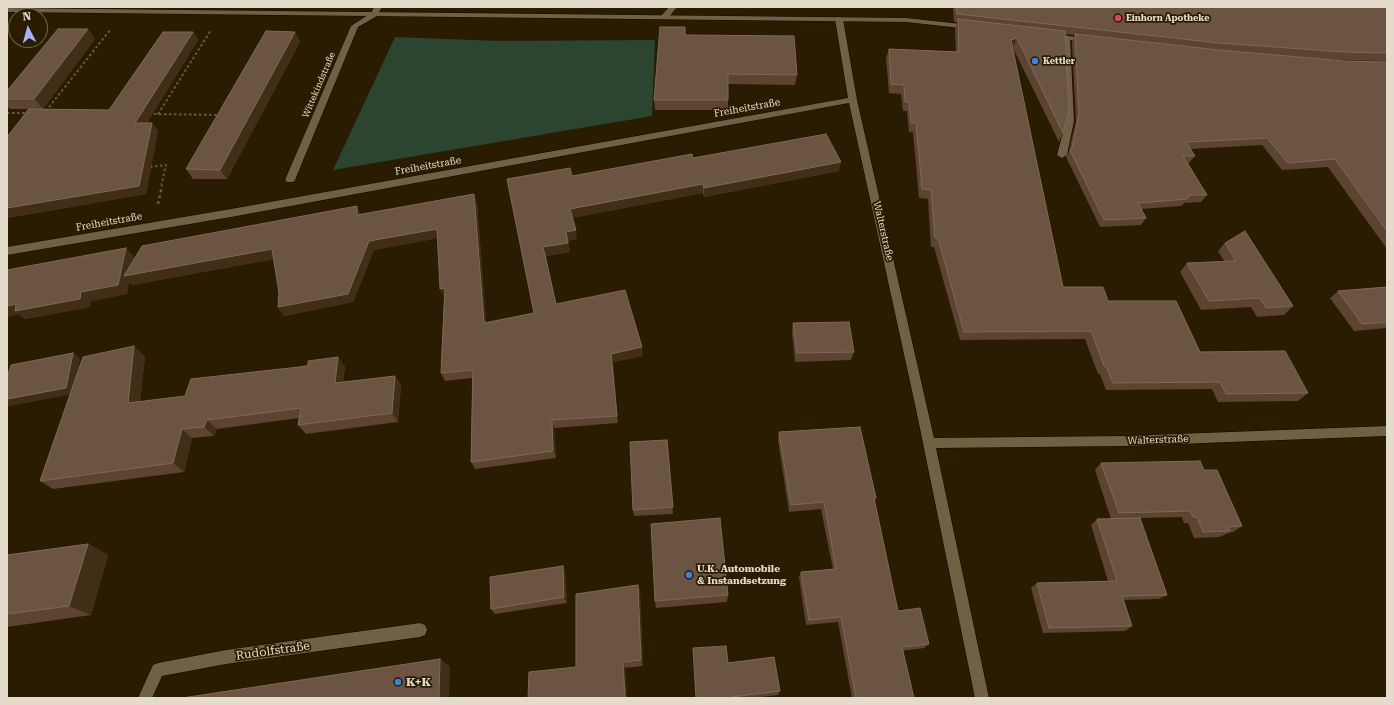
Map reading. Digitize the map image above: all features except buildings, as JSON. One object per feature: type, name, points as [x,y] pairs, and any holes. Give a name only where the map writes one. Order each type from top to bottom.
[{"type":"street","points":[[665,16],[673,7]]},
{"type":"street","points":[[7,10],[376,11],[906,20],[982,28]]},
{"type":"street","name":"Wittekindstraße","points":[[290,180],[355,26],[376,11]]},
{"type":"street","name":"Walterstraße","points":[[839,19],[853,100],[929,443],[982,698]]},
{"type":"street","points":[[1043,35],[1097,41]]},
{"type":"street","points":[[1062,155],[1070,121],[1066,37]]},
{"type":"street","name":"Freiheitstraße","points":[[7,251],[154,226],[853,100]]},
{"type":"street","name":"Walterstraße","points":[[929,443],[1125,441],[1387,432]]},
{"type":"street","name":"Rudolfstraße","points":[[145,698],[158,670],[226,657],[420,630]]},
{"type":"path","points":[[52,114],[44,113],[114,25]]},
{"type":"path","points":[[158,114],[214,25]]},
{"type":"path","points":[[7,113],[29,113]]},
{"type":"path","points":[[144,114],[220,115],[217,122]]},
{"type":"path","points":[[143,168],[166,165],[154,226]]},
{"type":"green space","points":[[395,37],[499,41],[655,40],[652,116],[333,170]]},
{"type":"place","name":"Einhorn Apotheke","points":[[1118,18]]},
{"type":"place","name":"Kettler","points":[[1035,61]]},
{"type":"place","name":"U.K. Automobile & Instandsetzung","points":[[689,575]]},
{"type":"place","name":"K+K","points":[[398,682]]}]
